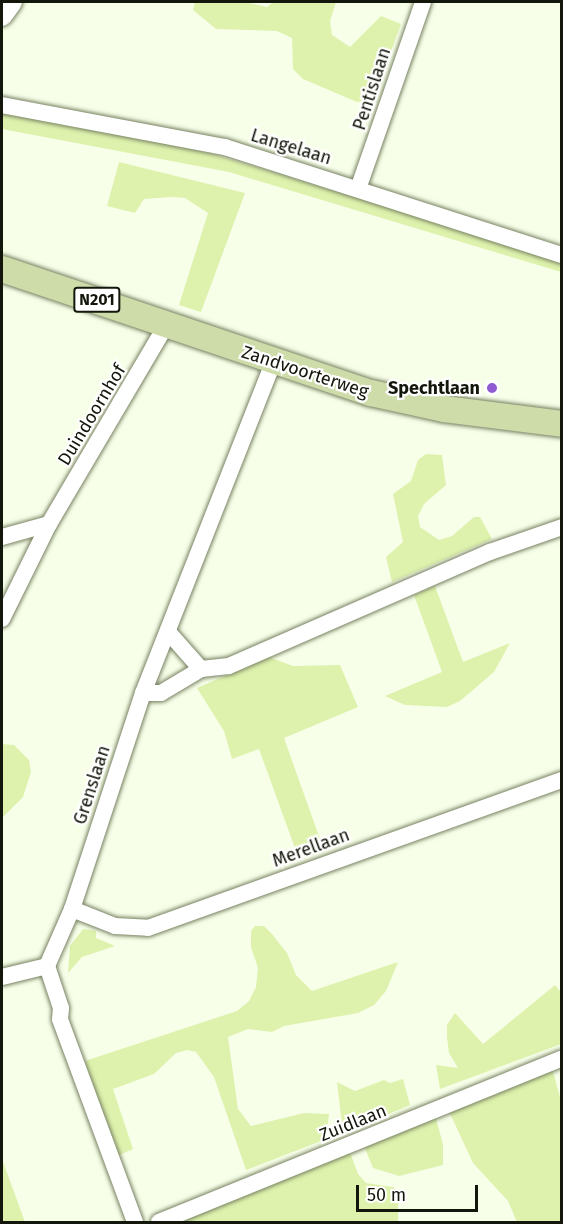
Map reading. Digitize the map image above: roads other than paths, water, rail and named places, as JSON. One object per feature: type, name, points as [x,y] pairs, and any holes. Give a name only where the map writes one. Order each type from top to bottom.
[{"type":"main road","name":"N201","points":[[2,269],[165,325]]},
{"type":"main road","name":"Zandvoorterweg","points":[[165,325],[273,363],[399,400],[561,424]]},
{"type":"street","points":[[2,16],[12,2]]},
{"type":"street","name":"Pentislaan","points":[[358,189],[423,2]]},
{"type":"street","name":"Langelaan","points":[[2,105],[225,147],[561,255]]},
{"type":"street","name":"Duindoornhof","points":[[2,619],[49,525],[165,325]]},
{"type":"street","name":"Grenslaan","points":[[47,966],[72,909],[143,693],[170,634],[273,363]]},
{"type":"street","points":[[2,537],[49,525]]},
{"type":"street","points":[[143,693],[161,693],[201,669],[229,666],[490,552],[561,527]]},
{"type":"street","points":[[170,634],[201,669]]},
{"type":"street","name":"Merellaan","points":[[72,909],[115,926],[148,928],[561,780]]},
{"type":"street","points":[[2,977],[47,966],[61,1008],[60,1019],[135,1222]]},
{"type":"street","name":"Zuidlaan","points":[[159,1222],[561,1058]]},
{"type":"place","name":"Spechtlaan","points":[[492,388]]}]
